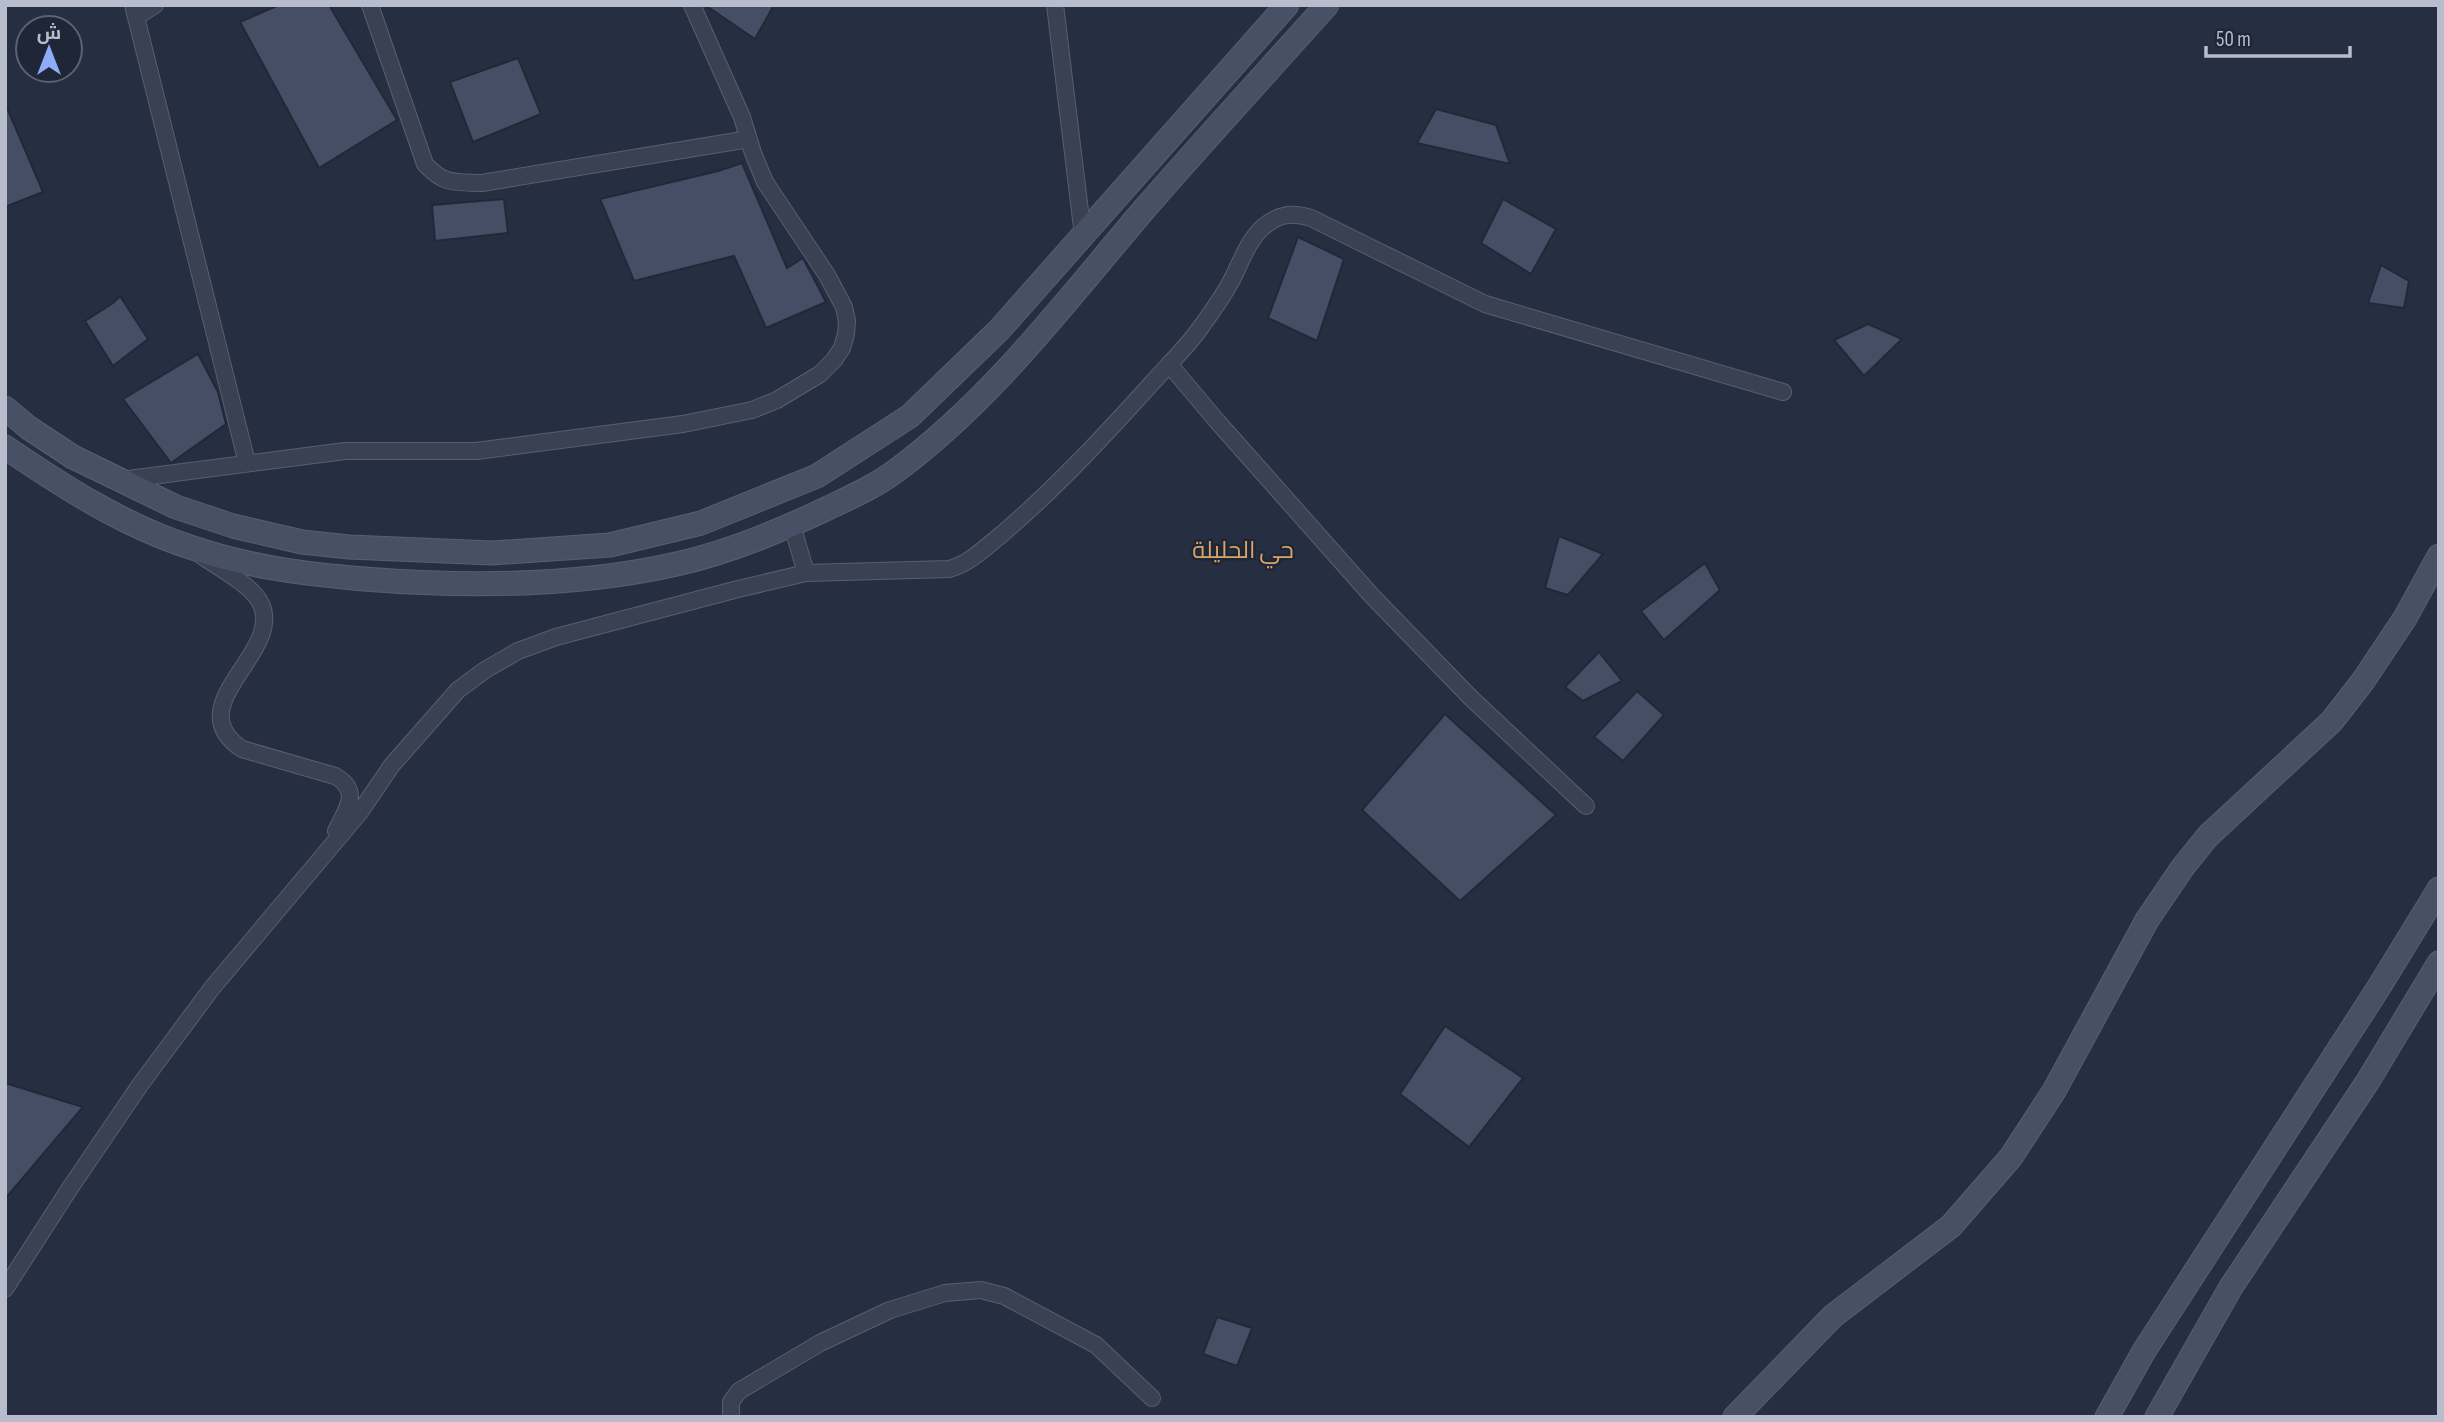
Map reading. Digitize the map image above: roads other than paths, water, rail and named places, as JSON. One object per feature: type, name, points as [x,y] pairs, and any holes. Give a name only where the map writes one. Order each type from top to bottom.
[{"type":"main road","points":[[5,408],[29,428],[73,457],[176,507],[233,526],[302,542],[349,547],[492,553],[610,545],[701,523],[817,475],[910,416],[999,330],[1287,5]]},
{"type":"main road","points":[[5,447],[101,509],[191,548],[288,572],[418,583],[503,583],[598,577],[673,565],[745,543],[792,525],[854,495],[895,472],[942,433],[1007,371],[1060,313],[1156,196],[1327,5]]},
{"type":"main road","points":[[1735,1417],[1833,1316],[1951,1226],[2011,1157],[2054,1091],[2147,920],[2183,867],[2208,836],[2332,721],[2363,681],[2405,618],[2439,556]]},
{"type":"main road","points":[[2107,1417],[2144,1350],[2379,987],[2439,889]]},
{"type":"main road","points":[[2157,1417],[2231,1287],[2368,1080],[2439,963]]},
{"type":"main road","points":[[2197,1269],[2231,1287]]},
{"type":"street","points":[[155,5],[135,11],[247,463]]},
{"type":"street","points":[[370,5],[425,164],[437,176],[453,183],[482,183],[749,139]]},
{"type":"street","points":[[121,480],[345,451],[476,451],[683,424],[752,410],[777,400],[810,381],[834,360],[842,348],[847,321],[844,307],[827,275],[765,182],[727,83],[692,5]]},
{"type":"street","points":[[1055,5],[1083,236]]},
{"type":"street","points":[[5,1289],[70,1188],[212,988],[360,812],[392,765],[458,690],[518,651],[556,637],[680,603],[806,573],[949,569],[969,560],[1016,522],[1082,460],[1170,363],[1214,309],[1260,229],[1281,215],[1311,218],[1485,304],[1783,392]]},
{"type":"street","points":[[1170,363],[1248,457],[1389,614],[1471,698],[1586,806]]},
{"type":"street","points":[[792,525],[806,573]]},
{"type":"street","points":[[191,548],[251,591],[261,603],[265,618],[262,633],[223,703],[220,717],[223,730],[231,742],[243,749],[335,776],[345,781],[350,791],[350,802],[326,854]]},
{"type":"street","points":[[731,1417],[731,1402],[739,1391],[820,1343],[890,1310],[961,1290],[981,1290],[1004,1296],[1096,1345],[1152,1398]]},
{"type":"district","name":"حي الحليلة","points":[[1243,550]]}]
